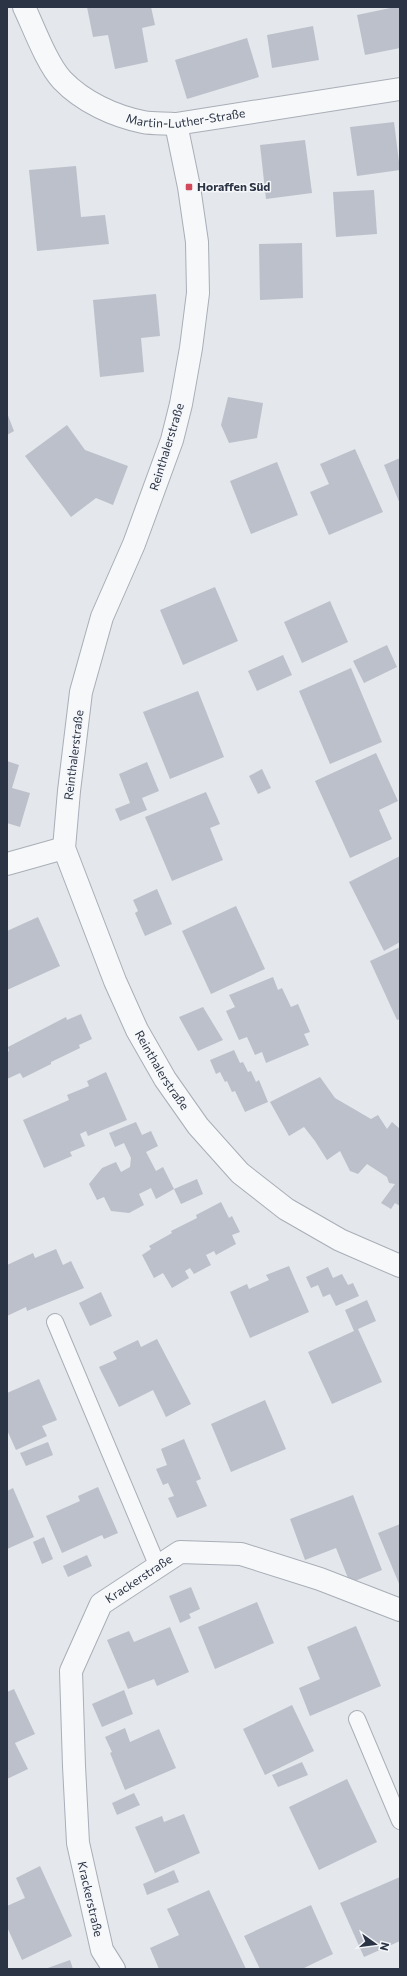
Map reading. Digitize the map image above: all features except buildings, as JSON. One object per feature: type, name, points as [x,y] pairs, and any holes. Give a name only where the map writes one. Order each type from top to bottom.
[{"type":"street","name":"Martin-Luther-Straße","points":[[24,7],[46,54],[62,79],[79,94],[107,111],[143,122],[176,124],[400,89]]},
{"type":"street","name":"Reinthalerstraße","points":[[176,124],[189,187],[197,242],[198,292],[191,348],[181,404],[172,440],[134,544],[102,617],[81,692],[69,791],[64,848],[115,980],[137,1030],[165,1079],[198,1126],[240,1173],[286,1208],[340,1240],[400,1266]]},
{"type":"street","points":[[7,864],[64,848]]},
{"type":"street","name":"Krackerstraße","points":[[114,1969],[102,1950],[78,1843],[71,1671],[101,1604],[180,1552],[241,1554],[320,1579],[400,1610]]},
{"type":"lane","points":[[55,1322],[158,1567]]},
{"type":"lane","points":[[357,1718],[400,1821]]},
{"type":"place","name":"Horaffen Süd","points":[[189,187]]}]
